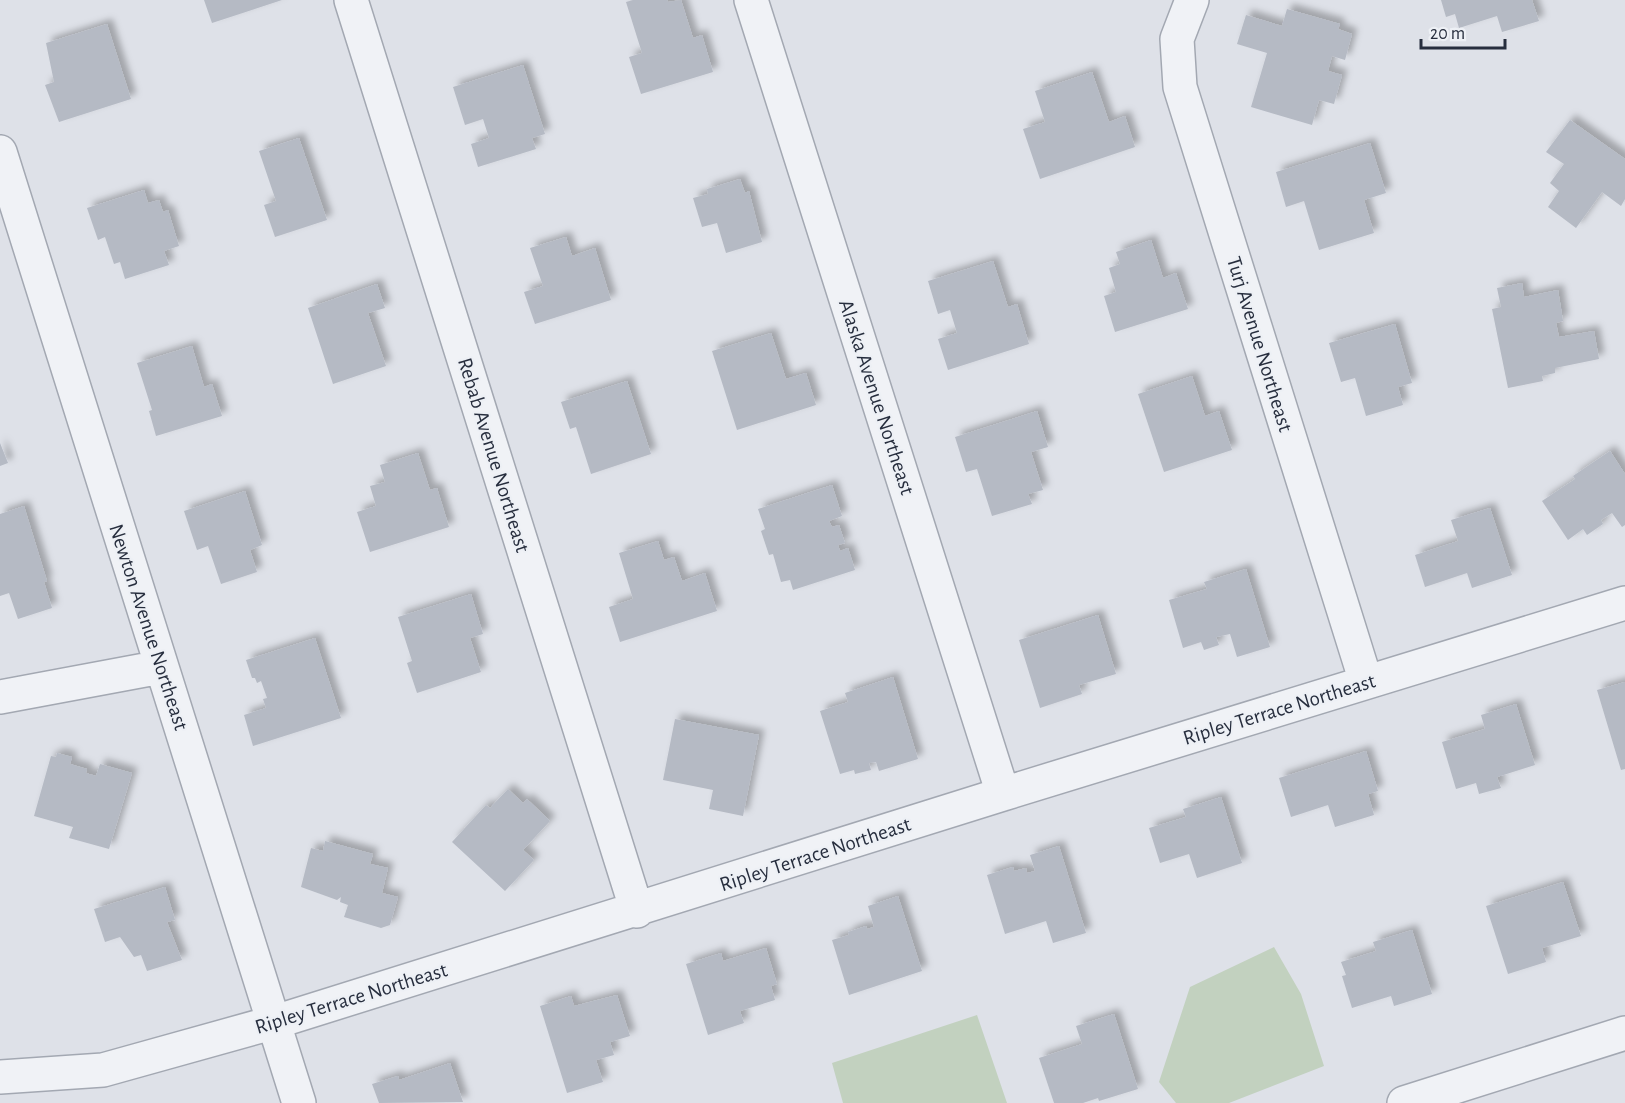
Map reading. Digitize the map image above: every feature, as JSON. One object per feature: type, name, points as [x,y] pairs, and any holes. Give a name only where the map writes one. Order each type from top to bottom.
[{"type":"street","name":"Rebab Avenue Northeast","points":[[351,0],[637,911]]},
{"type":"street","name":"Alaska Avenue Northeast","points":[[751,0],[1003,794]]},
{"type":"street","name":"Turj Avenue Northeast","points":[[1190,2],[1177,39],[1180,87],[1366,682]]},
{"type":"street","name":"Newton Avenue Northeast","points":[[0,152],[299,1103]]},
{"type":"street","name":"Ripley Terrace Northeast","points":[[0,1077],[102,1070],[275,1023],[1003,794],[1625,603]]},
{"type":"street","points":[[0,698],[161,667]]},
{"type":"street","points":[[1404,1103],[1625,1033]]},
{"type":"green space","points":[[1274,947],[1301,994],[1324,1066],[1229,1103],[1176,1103],[1159,1082],[1190,987]]},
{"type":"green space","points":[[977,1015],[1007,1103],[843,1103],[832,1063]]},
{"type":"building","points":[[204,0],[282,0],[212,23]]},
{"type":"building","points":[[667,0],[668,2],[681,0],[693,38],[702,35],[713,72],[641,94],[629,57],[642,53],[626,2]]},
{"type":"building","points":[[1441,0],[1532,0],[1539,21],[1502,32],[1497,16],[1459,28],[1455,14],[1446,17]]},
{"type":"building","points":[[1287,9],[1340,24],[1338,29],[1352,34],[1345,60],[1332,56],[1328,71],[1342,75],[1334,104],[1319,100],[1312,125],[1251,107],[1267,53],[1237,44],[1246,15],[1282,26]]},
{"type":"building","points":[[107,24],[131,99],[59,122],[45,85],[54,82],[46,43]]},
{"type":"building","points":[[523,65],[545,134],[532,138],[536,149],[478,167],[471,144],[489,138],[483,119],[465,125],[453,87]]},
{"type":"building","points":[[1092,72],[1109,122],[1125,116],[1135,147],[1040,179],[1023,129],[1045,122],[1035,91]]},
{"type":"building","points":[[1570,120],[1625,159],[1625,199],[1621,206],[1602,192],[1576,228],[1548,207],[1559,191],[1550,183],[1564,164],[1546,152]]},
{"type":"building","points":[[299,138],[327,220],[275,237],[264,205],[276,201],[259,151]]},
{"type":"building","points":[[1370,143],[1386,193],[1364,200],[1374,233],[1319,250],[1304,201],[1286,207],[1276,172]]},
{"type":"building","points":[[740,179],[745,193],[749,191],[762,242],[726,253],[717,223],[702,227],[693,198],[708,194],[707,189]]},
{"type":"building","points":[[144,190],[148,203],[159,200],[163,212],[168,210],[179,246],[164,251],[169,265],[125,279],[120,262],[114,264],[105,237],[98,240],[87,208]]},
{"type":"building","points":[[566,237],[572,256],[595,248],[611,300],[535,324],[524,292],[543,286],[530,248]]},
{"type":"building","points":[[1151,240],[1163,278],[1176,273],[1188,309],[1115,332],[1104,296],[1116,292],[1109,268],[1120,264],[1116,252]]},
{"type":"building","points":[[993,261],[1008,307],[1017,304],[1029,344],[948,370],[938,339],[957,333],[950,310],[938,314],[928,281]]},
{"type":"building","points":[[1522,283],[1524,297],[1558,290],[1563,321],[1556,323],[1559,337],[1594,331],[1599,359],[1555,368],[1555,373],[1542,376],[1543,381],[1508,388],[1492,309],[1501,307],[1497,288]]},
{"type":"building","points":[[377,284],[385,308],[368,313],[386,366],[333,384],[308,308]]},
{"type":"building","points":[[1395,324],[1412,383],[1398,387],[1403,405],[1366,416],[1355,378],[1341,382],[1329,343]]},
{"type":"building","points":[[771,333],[786,379],[806,373],[816,405],[737,430],[712,351]]},
{"type":"building","points":[[192,346],[204,387],[212,384],[222,416],[156,436],[149,411],[152,410],[137,363]]},
{"type":"building","points":[[1192,376],[1205,416],[1219,411],[1232,450],[1164,472],[1138,394]]},
{"type":"building","points":[[627,381],[651,454],[591,474],[576,427],[570,429],[561,402]]},
{"type":"building","points":[[1037,411],[1048,447],[1031,452],[1043,490],[1028,494],[1032,504],[992,516],[977,469],[966,472],[955,437]]},
{"type":"building","points":[[0,443],[8,463],[0,466]]},
{"type":"building","points":[[1610,451],[1625,474],[1625,525],[1622,527],[1612,513],[1601,520],[1603,524],[1587,535],[1583,529],[1568,540],[1542,501],[1575,479],[1573,476]]},
{"type":"building","points":[[418,453],[430,490],[437,488],[449,527],[370,552],[357,512],[376,506],[370,486],[385,482],[380,465]]},
{"type":"building","points":[[832,485],[842,516],[829,521],[832,527],[839,525],[845,543],[838,545],[840,551],[848,548],[855,570],[793,590],[790,580],[781,582],[773,554],[769,555],[761,531],[765,529],[758,509]]},
{"type":"building","points":[[245,491],[262,545],[250,550],[257,572],[221,584],[208,546],[197,550],[184,511]]},
{"type":"building","points":[[24,506],[47,581],[44,582],[52,608],[18,619],[9,593],[0,596],[0,514]]},
{"type":"building","points":[[1490,508],[1512,575],[1472,588],[1467,573],[1425,587],[1415,555],[1458,541],[1451,520]]},
{"type":"building","points":[[658,541],[664,560],[674,557],[682,581],[705,573],[717,611],[620,642],[609,607],[633,599],[619,553]]},
{"type":"building","points":[[1246,569],[1270,647],[1237,657],[1230,634],[1216,637],[1219,645],[1204,650],[1201,642],[1183,648],[1169,600],[1207,589],[1204,582]]},
{"type":"building","points":[[471,594],[483,634],[470,638],[481,672],[417,693],[407,663],[412,661],[398,617]]},
{"type":"building","points":[[1098,615],[1116,674],[1079,685],[1082,694],[1040,708],[1019,640]]},
{"type":"building","points":[[315,638],[341,718],[253,746],[244,715],[266,708],[263,699],[267,698],[261,681],[257,683],[255,678],[252,678],[246,660]]},
{"type":"building","points":[[893,677],[918,759],[879,771],[876,762],[869,763],[871,770],[855,774],[854,770],[840,774],[820,711],[848,702],[845,693]]},
{"type":"building","points":[[1625,682],[1625,769],[1621,770],[1597,690]]},
{"type":"building","points":[[1516,704],[1535,765],[1497,777],[1501,788],[1479,794],[1476,783],[1456,789],[1442,742],[1485,729],[1481,715]]},
{"type":"building","points":[[675,719],[759,735],[743,816],[709,809],[713,790],[663,780]]},
{"type":"building","points":[[1366,751],[1378,791],[1368,794],[1374,815],[1335,827],[1328,805],[1291,817],[1279,778]]},
{"type":"building","points":[[57,753],[72,757],[70,764],[87,769],[86,773],[96,776],[100,764],[132,773],[109,849],[69,838],[73,827],[34,816],[51,756],[56,757]]},
{"type":"building","points":[[508,789],[523,803],[527,799],[550,821],[523,850],[534,860],[505,891],[452,842],[486,805],[490,808]]},
{"type":"building","points":[[1221,797],[1242,863],[1197,878],[1189,854],[1160,863],[1149,828],[1186,817],[1183,809]]},
{"type":"building","points":[[325,841],[373,854],[370,864],[388,868],[382,893],[398,897],[390,925],[381,928],[344,917],[348,905],[340,902],[341,897],[337,900],[301,887],[311,848],[323,851]]},
{"type":"building","points":[[1059,846],[1086,933],[1053,943],[1046,921],[1005,934],[987,875],[1013,867],[1014,871],[1026,868],[1027,873],[1035,871],[1030,855]]},
{"type":"building","points":[[1563,882],[1581,936],[1542,948],[1546,962],[1508,974],[1486,906]]},
{"type":"building","points":[[165,887],[175,920],[167,922],[182,960],[147,971],[141,955],[134,957],[120,937],[105,942],[94,909]]},
{"type":"building","points":[[898,896],[922,971],[849,995],[832,940],[849,935],[848,932],[866,926],[867,929],[874,927],[868,906]]},
{"type":"building","points":[[1412,930],[1432,994],[1394,1006],[1391,996],[1352,1008],[1342,976],[1346,975],[1341,962],[1376,951],[1373,942]]},
{"type":"building","points":[[766,948],[777,984],[771,986],[775,1000],[740,1011],[744,1023],[708,1035],[686,964],[721,953],[723,961]]},
{"type":"building","points":[[617,995],[630,1036],[610,1042],[614,1055],[596,1060],[603,1082],[567,1093],[540,1006],[571,996],[574,1006]]},
{"type":"building","points":[[1114,1014],[1138,1089],[1099,1101],[1098,1098],[1083,1103],[1054,1103],[1039,1058],[1082,1044],[1076,1026]]},
{"type":"building","points":[[450,1063],[463,1102],[379,1103],[372,1084],[398,1076],[399,1080]]}]
